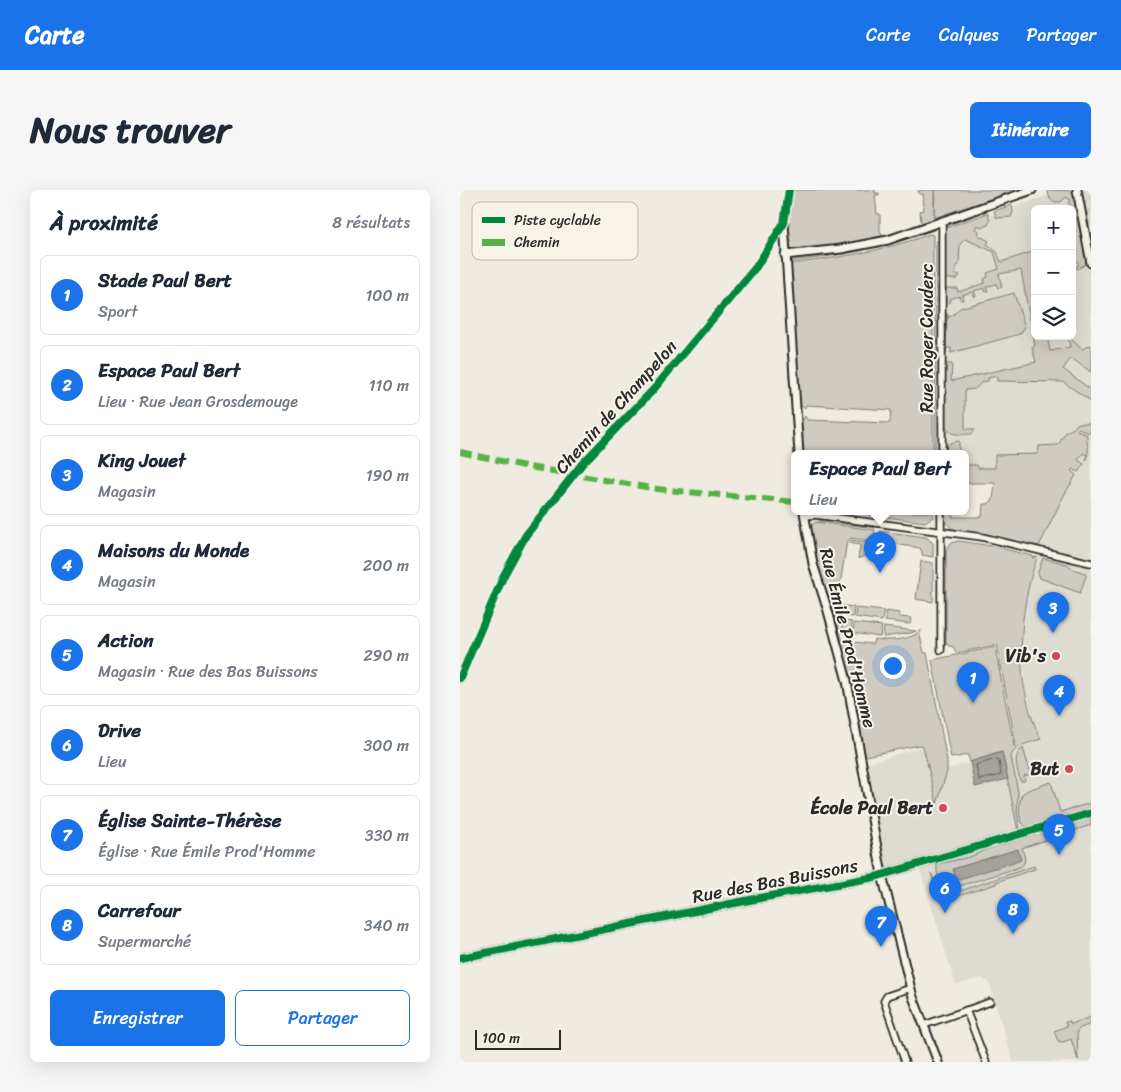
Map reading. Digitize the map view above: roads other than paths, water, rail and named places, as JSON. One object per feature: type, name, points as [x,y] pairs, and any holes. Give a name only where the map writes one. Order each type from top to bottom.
[{"type":"street","name":"Chemin de Champelon","points":[[460,678],[504,576],[526,535],[582,464],[653,390],[756,267],[784,222],[789,190]]},
{"type":"street","points":[[785,255],[841,249],[888,240],[1032,190]]},
{"type":"street","points":[[1077,190],[1091,263]]},
{"type":"street","name":"Rue Roger Couderc","points":[[942,221],[942,450]]},
{"type":"street","points":[[784,222],[800,450]]},
{"type":"street","name":"Rue Émile Prod'Homme","points":[[804,515],[813,564],[847,681],[882,875],[911,988],[938,1062]]},
{"type":"street","points":[[814,515],[1004,542],[1091,564]]},
{"type":"street","points":[[941,515],[941,650]]},
{"type":"street","name":"Rue des Bas Buissons","points":[[460,958],[882,875],[1091,813]]},
{"type":"street","points":[[905,1062],[884,1001],[887,996],[911,988]]},
{"type":"street","points":[[924,1025],[990,1002]]},
{"type":"street","points":[[966,1010],[986,1062]]},
{"type":"water","points":[[1002,752],[1008,779],[975,787],[970,762]]},
{"type":"water","points":[[1018,849],[1021,860],[956,880],[953,869]]},
{"type":"place","name":"Espace Paul Bert","points":[[880,573]]},
{"type":"place","name":"King Jouet","points":[[1053,633]]},
{"type":"place","name":"Vib's","points":[[1056,656]]},
{"type":"place","name":"Stade Paul Bert","points":[[973,703]]},
{"type":"place","name":"Maisons du Monde","points":[[1059,716]]},
{"type":"place","name":"But","points":[[1069,769]]},
{"type":"place","name":"École Paul Bert","points":[[943,808]]},
{"type":"place","name":"Action","points":[[1059,855]]},
{"type":"place","name":"Drive","points":[[945,913]]},
{"type":"place","name":"Carrefour","points":[[1013,934]]},
{"type":"place","name":"Église Sainte-Thérèse","points":[[881,947]]}]
